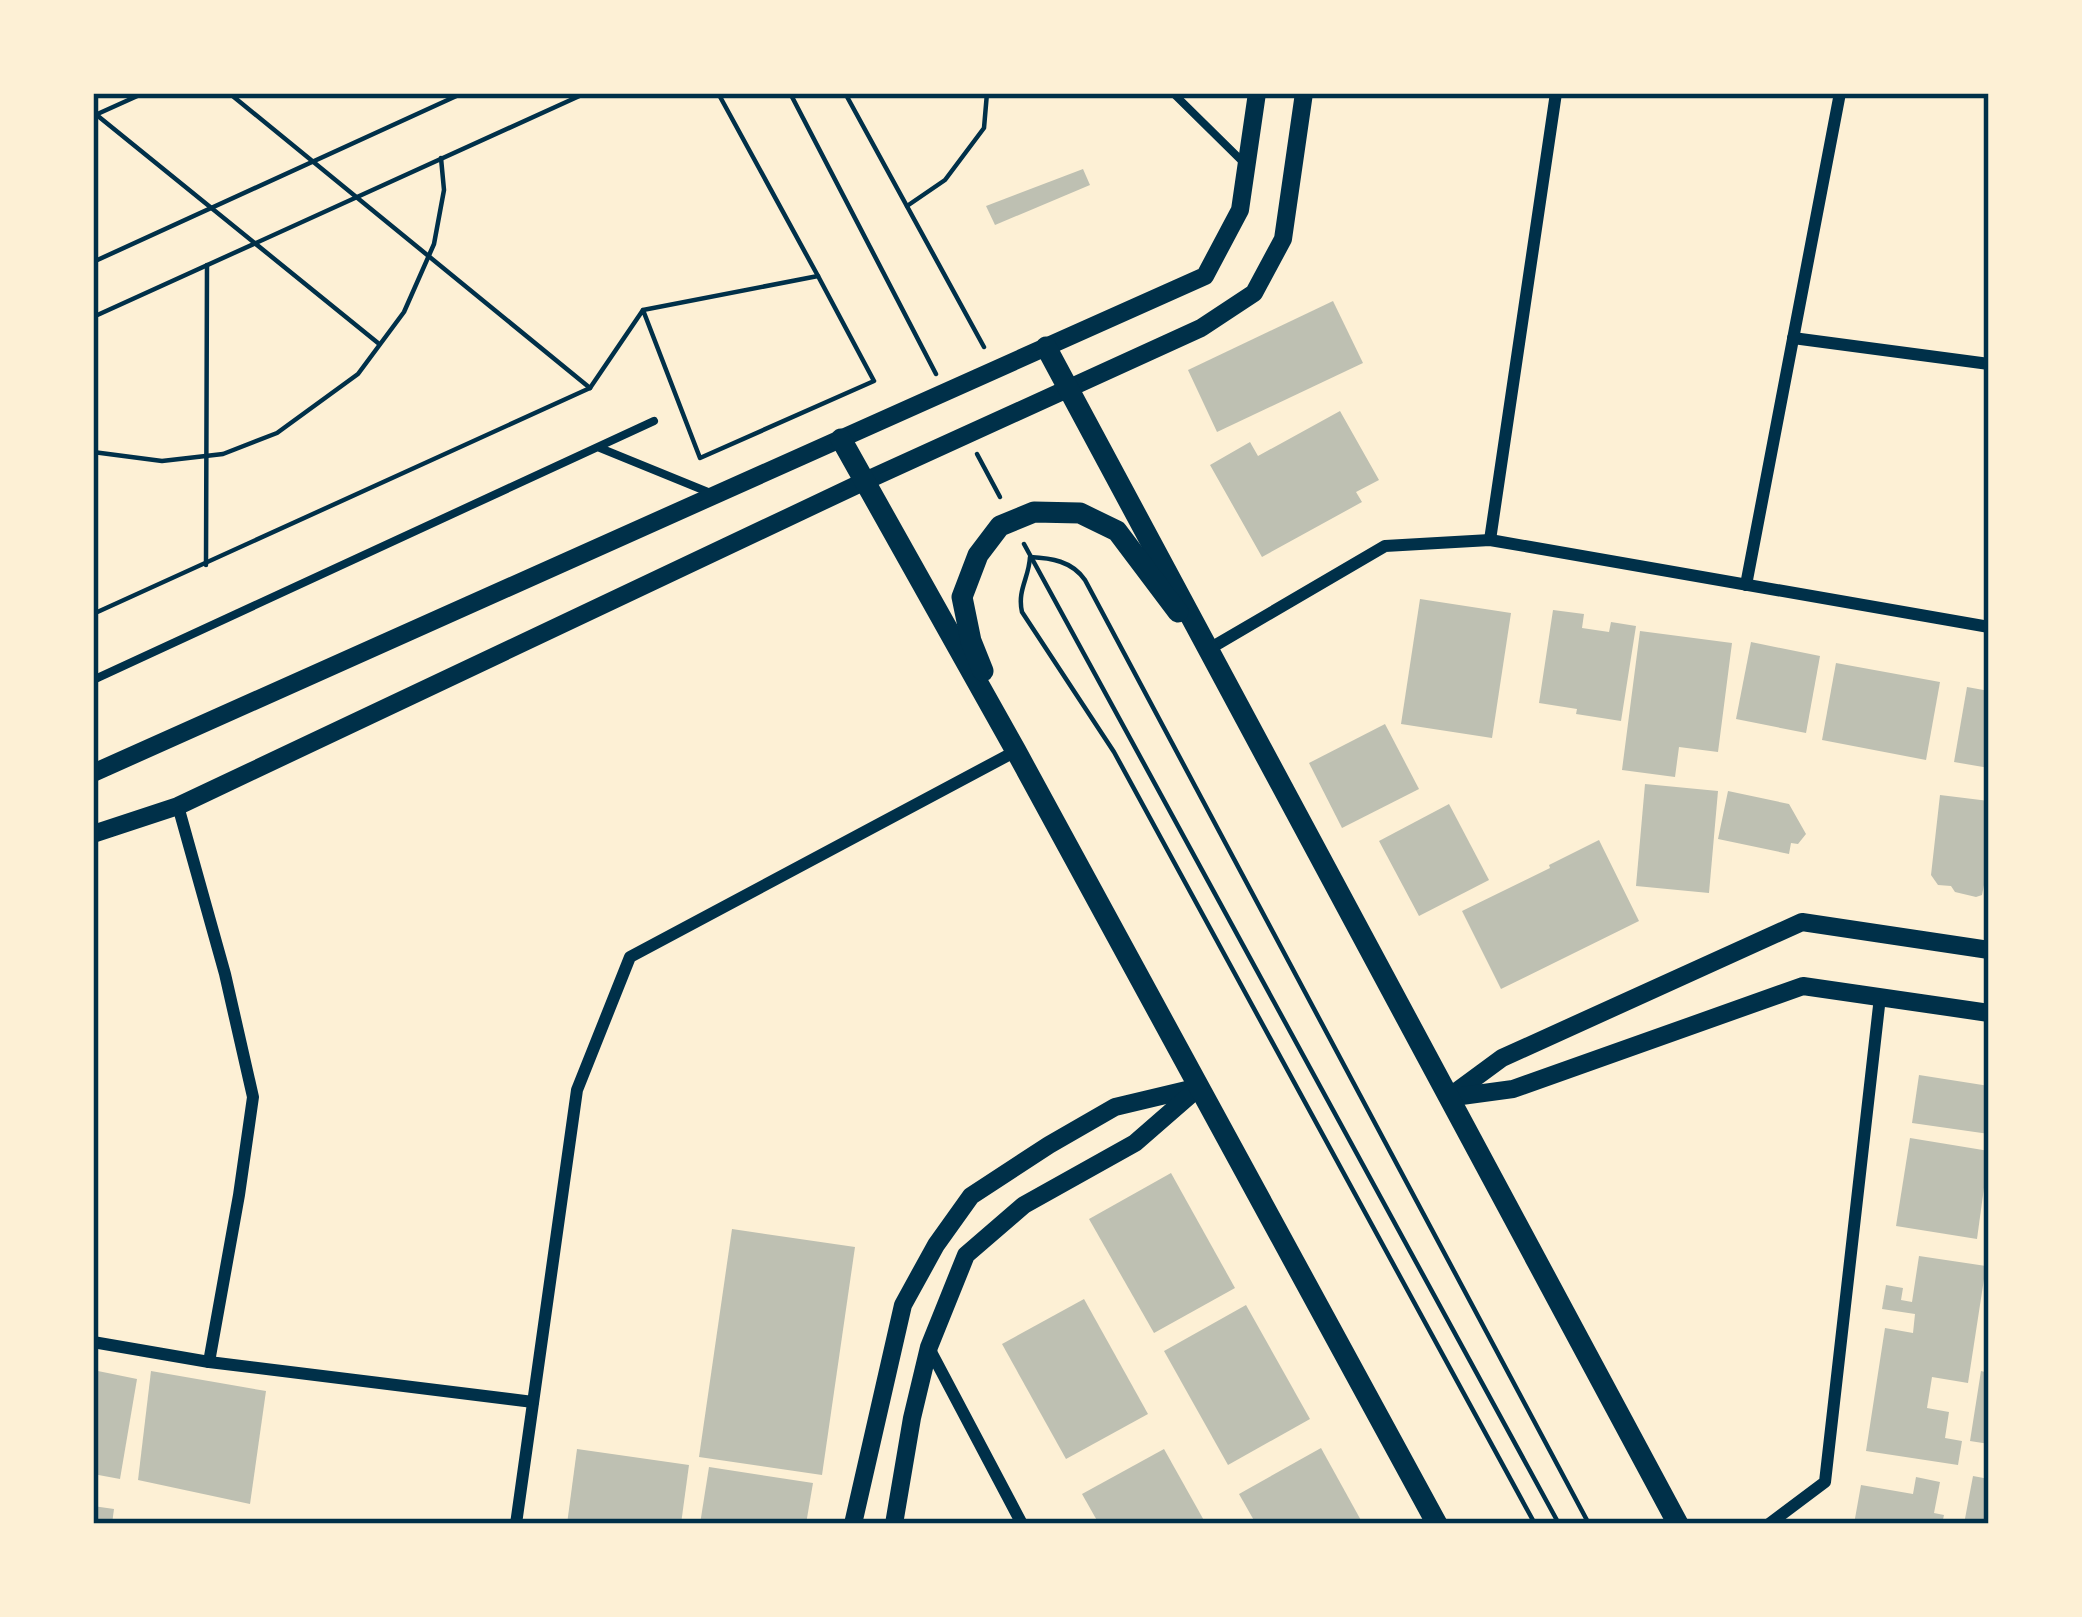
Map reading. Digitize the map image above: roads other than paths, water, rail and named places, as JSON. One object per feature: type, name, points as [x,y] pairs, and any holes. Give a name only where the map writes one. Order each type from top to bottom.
[{"type":"main road","points":[[1046,347],[1678,1524]]},
{"type":"main road","points":[[841,439],[1437,1524]]},
{"type":"main road","points":[[1016,751],[971,641],[962,598],[978,555],[1000,526],[1034,512],[1080,513],[1118,531],[1209,649]]},
{"type":"street","points":[[93,773],[1205,276],[1240,210],[1258,93]]},
{"type":"street","points":[[93,834],[178,806],[863,482],[1202,328],[1254,293],[1283,239],[1304,93]]},
{"type":"street","points":[[1490,540],[1556,93]]},
{"type":"street","points":[[1746,585],[1840,93]]},
{"type":"street","points":[[1793,338],[1989,364]]},
{"type":"street","points":[[1209,649],[1385,546],[1490,540],[1989,627]]},
{"type":"street","points":[[516,1524],[577,1090],[630,957],[1016,751]]},
{"type":"street","points":[[178,806],[254,1097],[209,1362]]},
{"type":"street","points":[[1449,1097],[1502,1058],[1802,922],[1989,950]]},
{"type":"street","points":[[1449,1097],[1513,1089],[1803,986],[1989,1013]]},
{"type":"street","points":[[1769,1524],[1826,1482],[1880,997]]},
{"type":"street","points":[[894,1524],[929,1347],[966,1255],[1024,1205],[1135,1143],[1199,1087]]},
{"type":"street","points":[[853,1524],[902,1305],[971,1196],[1115,1107],[1199,1087]]},
{"type":"street","points":[[93,1342],[209,1362],[533,1402]]},
{"type":"street","points":[[929,1347],[1022,1524]]},
{"type":"lane","points":[[1173,93],[1248,166]]},
{"type":"lane","points":[[93,680],[655,421]]},
{"type":"lane","points":[[598,447],[715,495]]}]
